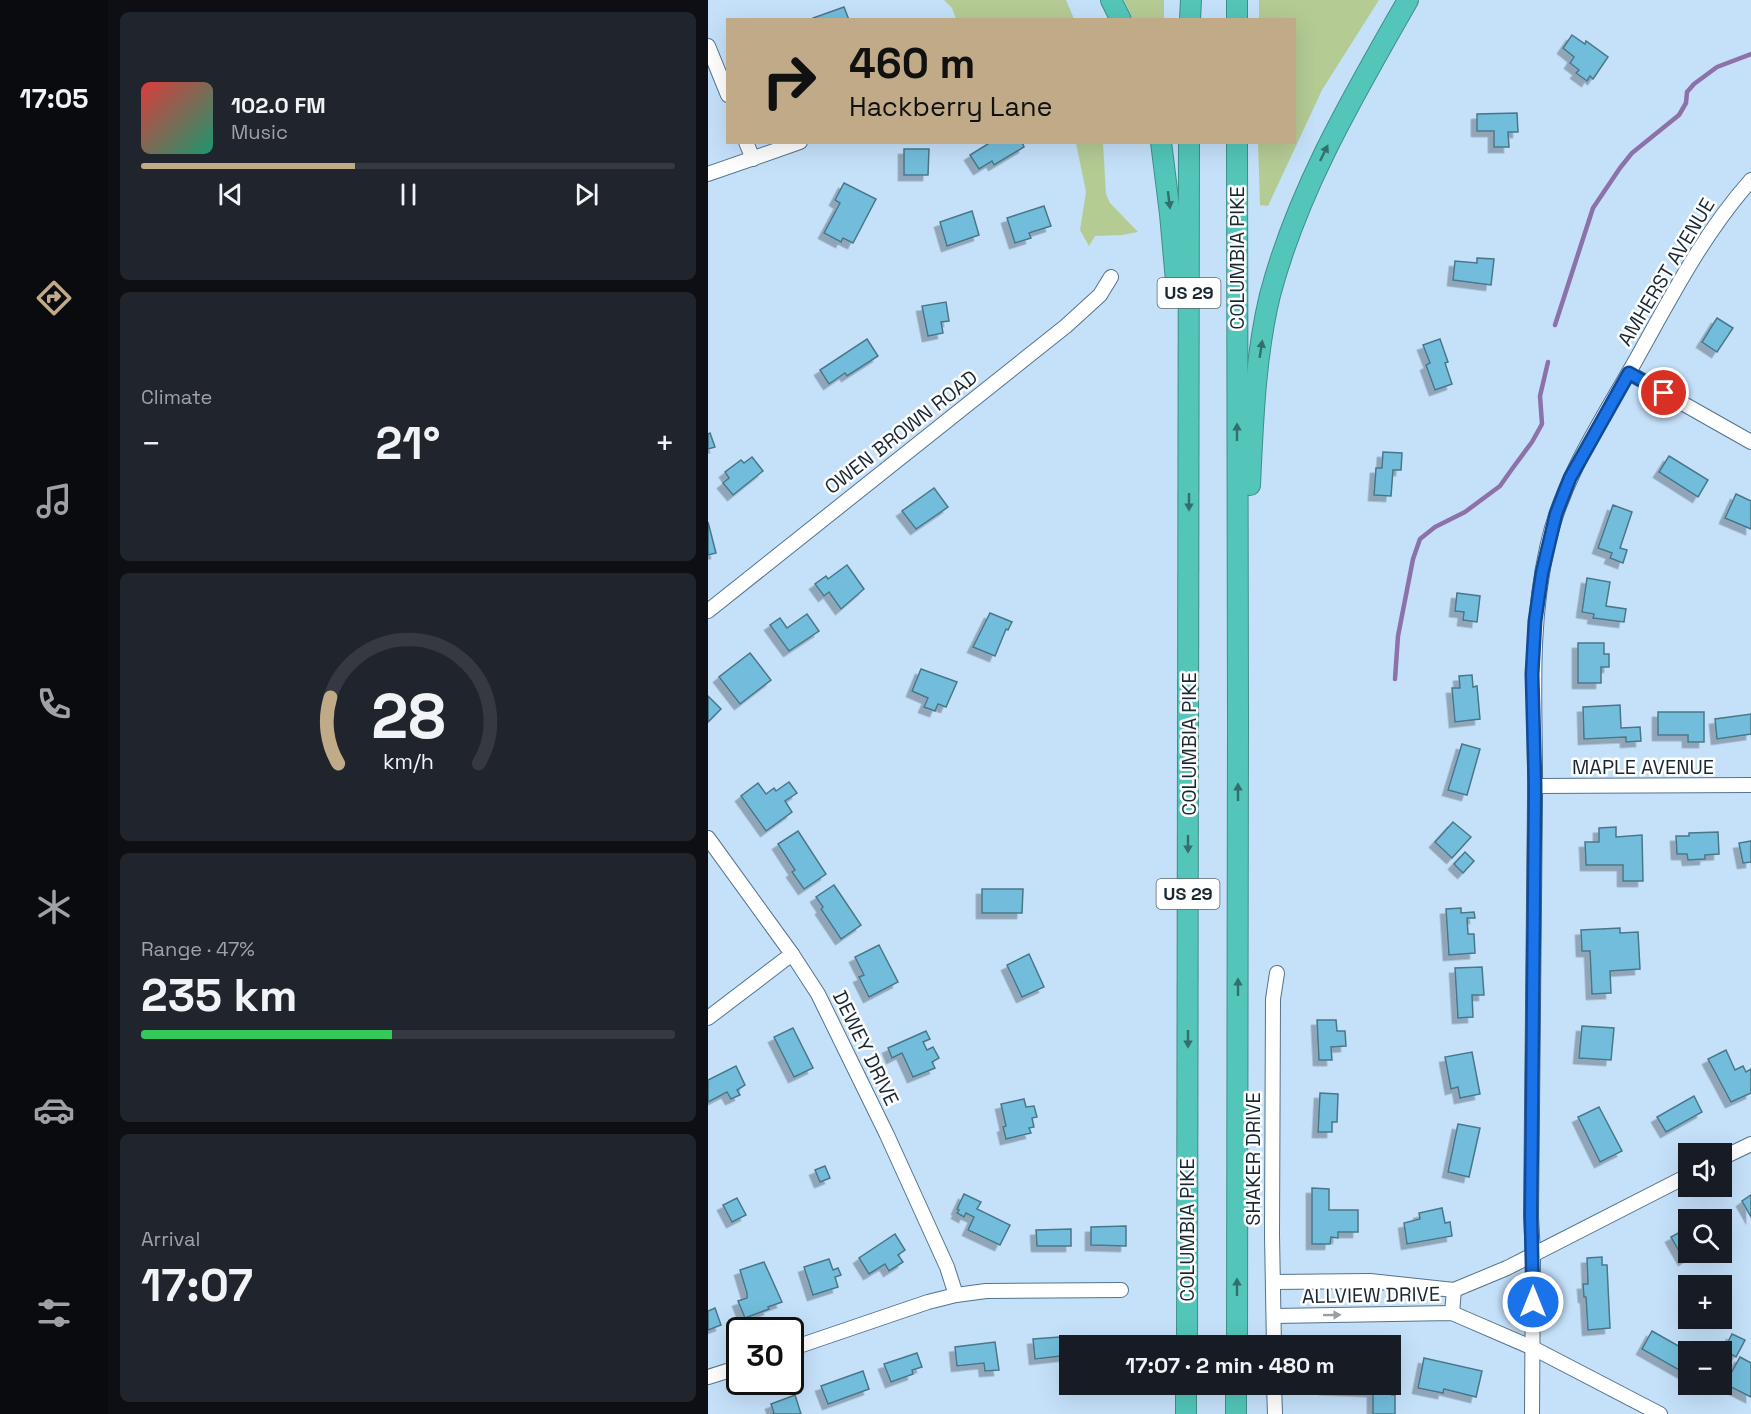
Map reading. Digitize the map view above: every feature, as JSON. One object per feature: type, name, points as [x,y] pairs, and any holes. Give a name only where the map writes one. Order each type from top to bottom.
[{"type":"highway","points":[[1111,0],[1120,18]]},
{"type":"highway","points":[[1190,18],[1191,0]]},
{"type":"highway","points":[[1237,0],[1237,18]]},
{"type":"highway","points":[[1238,721],[1253,408],[1270,296],[1288,237],[1315,171],[1345,110],[1408,0]]},
{"type":"highway","points":[[1345,110],[1420,0]]},
{"type":"highway","points":[[1161,144],[1170,214],[1190,443]]},
{"type":"highway","name":"COLUMBIA PIKE","points":[[1187,1335],[1189,144]]},
{"type":"highway","name":"COLUMBIA PIKE","points":[[1237,144],[1237,1335]]},
{"type":"highway","points":[[1186,1395],[1186,1414]]},
{"type":"highway","points":[[1236,1395],[1236,1414]]},
{"type":"street","points":[[708,46],[726,90]]},
{"type":"street","points":[[747,144],[753,159]]},
{"type":"street","points":[[708,174],[794,144]]},
{"type":"street","name":"AMHERST AVENUE","points":[[1532,1414],[1533,1255],[1531,1216],[1535,786],[1532,674],[1535,621],[1547,545],[1570,478],[1703,241],[1726,208],[1751,180]]},
{"type":"street","name":"OWEN BROWN ROAD","points":[[708,611],[1083,312],[1100,295],[1111,277]]},
{"type":"street","points":[[1629,373],[1751,442]]},
{"type":"street","name":"MAPLE AVENUE","points":[[1535,786],[1751,785]]},
{"type":"street","name":"DEWEY DRIVE","points":[[708,837],[818,994],[882,1124],[947,1267],[956,1295]]},
{"type":"street","points":[[708,1018],[792,954]]},
{"type":"street","name":"SHAKER DRIVE","points":[[1274,1335],[1274,999],[1277,973]]},
{"type":"street","points":[[1732,1153],[1751,1144]]},
{"type":"street","points":[[1452,1313],[1454,1290],[1533,1255],[1678,1181]]},
{"type":"street","name":"ALLVIEW DRIVE","points":[[1273,1282],[1370,1281],[1454,1290]]},
{"type":"street","points":[[804,1344],[928,1302],[956,1295],[986,1291],[1120,1290]]},
{"type":"street","name":"ALLVIEW DRIVE","points":[[1274,1316],[1452,1313],[1533,1348],[1660,1414]]},
{"type":"street","points":[[708,1377],[726,1371]]},
{"type":"street","points":[[1275,1395],[1275,1414]]},
{"type":"green space","points":[[944,0],[1066,0],[1074,18],[956,18],[952,8]]},
{"type":"green space","points":[[1124,0],[1164,0],[1164,18],[1133,18]]},
{"type":"green space","points":[[1259,0],[1379,0],[1322,90],[1268,206],[1260,205],[1258,144],[1296,144],[1296,18],[1259,18]]},
{"type":"green space","points":[[1076,144],[1103,144],[1106,194],[1110,203],[1138,232],[1095,236],[1089,246],[1080,230],[1086,192]]},
{"type":"building","points":[[844,7],[848,18],[813,18]]},
{"type":"building","points":[[1572,35],[1585,44],[1586,41],[1608,57],[1593,79],[1590,76],[1587,81],[1576,73],[1579,70],[1570,63],[1574,57],[1563,48]]},
{"type":"building","points":[[1517,113],[1518,132],[1508,132],[1509,147],[1494,147],[1494,131],[1477,131],[1477,114]]},
{"type":"building","points":[[988,144],[1023,144],[1024,147],[994,165],[992,161],[979,169],[970,155]]},
{"type":"building","points":[[904,149],[929,149],[928,175],[904,175]]},
{"type":"building","points":[[844,183],[876,199],[853,243],[843,238],[841,242],[824,233],[840,203],[835,200]]},
{"type":"building","points":[[1044,206],[1051,226],[1029,233],[1031,238],[1015,243],[1007,218]]},
{"type":"building","points":[[972,211],[979,235],[947,246],[940,222]]},
{"type":"building","points":[[1477,258],[1494,259],[1491,285],[1453,280],[1455,261],[1477,263]]},
{"type":"building","points":[[946,302],[949,321],[941,322],[943,333],[928,336],[922,306]]},
{"type":"building","points":[[1717,318],[1733,328],[1717,352],[1702,342]]},
{"type":"building","points":[[867,339],[878,356],[847,376],[845,373],[829,384],[820,370]]},
{"type":"building","points":[[1440,339],[1448,362],[1445,363],[1452,384],[1435,390],[1426,365],[1430,363],[1423,345]]},
{"type":"building","points":[[710,433],[715,447],[708,449],[708,434]]},
{"type":"building","points":[[1383,452],[1402,453],[1401,470],[1393,470],[1391,496],[1374,495],[1376,468],[1382,468]]},
{"type":"building","points":[[1669,456],[1708,480],[1698,497],[1659,472]]},
{"type":"building","points":[[752,457],[763,471],[733,495],[723,483],[729,478],[725,472],[741,460],[744,463]]},
{"type":"building","points":[[934,488],[948,507],[916,529],[902,511]]},
{"type":"building","points":[[1736,494],[1751,501],[1751,529],[1725,518]]},
{"type":"building","points":[[1613,505],[1632,512],[1620,548],[1627,550],[1623,563],[1610,558],[1612,553],[1598,548]]},
{"type":"building","points":[[708,522],[716,553],[708,555]]},
{"type":"building","points":[[847,565],[864,589],[841,609],[829,592],[824,596],[815,584],[826,576],[828,579]]},
{"type":"building","points":[[1587,578],[1610,582],[1606,606],[1626,609],[1624,622],[1593,618],[1594,614],[1582,612]]},
{"type":"building","points":[[1457,593],[1480,596],[1477,622],[1463,620],[1464,612],[1455,611]]},
{"type":"building","points":[[990,613],[1012,622],[1008,630],[1006,629],[995,656],[973,647]]},
{"type":"building","points":[[807,614],[819,631],[789,651],[770,625],[780,618],[787,628]]},
{"type":"building","points":[[1578,643],[1604,643],[1604,654],[1609,654],[1609,667],[1601,667],[1601,683],[1578,683]]},
{"type":"building","points":[[750,653],[771,680],[740,704],[719,677]]},
{"type":"building","points":[[921,669],[957,682],[946,707],[938,704],[935,711],[924,707],[928,698],[912,691]]},
{"type":"building","points":[[1472,675],[1473,687],[1477,686],[1480,719],[1455,722],[1452,688],[1460,688],[1459,676]]},
{"type":"building","points":[[708,696],[721,709],[708,722]]},
{"type":"building","points":[[1620,705],[1621,728],[1640,727],[1641,741],[1626,742],[1626,737],[1584,739],[1583,707]]},
{"type":"building","points":[[1658,712],[1704,712],[1704,742],[1688,742],[1688,735],[1658,735]]},
{"type":"building","points":[[1751,714],[1751,734],[1717,739],[1715,719]]},
{"type":"building","points":[[1462,744],[1480,749],[1467,795],[1448,790]]},
{"type":"building","points":[[789,782],[797,793],[785,801],[792,812],[766,831],[741,796],[758,783],[766,794],[774,788],[776,791]]},
{"type":"building","points":[[1453,822],[1471,837],[1452,858],[1435,842]]},
{"type":"building","points":[[1616,827],[1616,837],[1642,835],[1643,881],[1623,881],[1623,865],[1586,865],[1585,842],[1599,842],[1599,828]]},
{"type":"building","points":[[798,831],[826,874],[804,889],[792,872],[795,870],[778,844]]},
{"type":"building","points":[[1718,832],[1719,854],[1705,855],[1705,859],[1688,860],[1687,854],[1677,854],[1676,836]]},
{"type":"building","points":[[1751,841],[1751,862],[1743,863],[1739,843]]},
{"type":"building","points":[[1465,852],[1474,861],[1463,873],[1454,864]]},
{"type":"building","points":[[834,885],[861,925],[841,939],[821,909],[823,907],[816,897]]},
{"type":"building","points":[[982,889],[1023,889],[1022,913],[982,913]]},
{"type":"building","points":[[1461,908],[1461,913],[1474,912],[1475,918],[1467,918],[1468,934],[1474,934],[1475,953],[1449,955],[1446,909]]},
{"type":"building","points":[[1620,928],[1620,933],[1638,932],[1640,969],[1610,971],[1611,993],[1592,994],[1590,951],[1582,951],[1581,930]]},
{"type":"building","points":[[879,945],[898,982],[869,997],[859,977],[864,975],[855,957]]},
{"type":"building","points":[[1029,954],[1044,987],[1022,997],[1007,965]]},
{"type":"building","points":[[1482,967],[1484,995],[1472,995],[1473,1017],[1458,1018],[1455,968]]},
{"type":"building","points":[[1317,1020],[1336,1020],[1337,1031],[1345,1031],[1346,1046],[1331,1047],[1332,1060],[1319,1060]]},
{"type":"building","points":[[1582,1026],[1614,1028],[1611,1060],[1579,1058]]},
{"type":"building","points":[[793,1028],[813,1068],[794,1077],[774,1037]]},
{"type":"building","points":[[926,1031],[930,1039],[923,1042],[927,1050],[933,1047],[939,1058],[932,1062],[935,1068],[913,1077],[902,1053],[892,1058],[888,1048]]},
{"type":"building","points":[[1726,1050],[1735,1070],[1743,1066],[1746,1072],[1751,1069],[1751,1093],[1731,1102],[1708,1059]]},
{"type":"building","points":[[1472,1052],[1480,1094],[1460,1098],[1458,1087],[1451,1089],[1445,1057]]},
{"type":"building","points":[[736,1066],[745,1085],[737,1090],[740,1095],[731,1099],[727,1092],[708,1102],[708,1080]]},
{"type":"building","points":[[1320,1093],[1338,1094],[1337,1122],[1332,1122],[1332,1132],[1318,1132]]},
{"type":"building","points":[[1694,1096],[1702,1112],[1666,1132],[1657,1117]]},
{"type":"building","points":[[1024,1099],[1026,1107],[1034,1106],[1037,1117],[1032,1118],[1034,1127],[1029,1128],[1031,1133],[1006,1139],[1003,1127],[1006,1126],[1001,1104]]},
{"type":"building","points":[[1599,1107],[1622,1151],[1600,1162],[1578,1117]]},
{"type":"building","points":[[1458,1124],[1480,1128],[1469,1177],[1448,1172]]},
{"type":"building","points":[[825,1166],[830,1178],[820,1182],[815,1170]]},
{"type":"building","points":[[1312,1188],[1329,1189],[1329,1210],[1358,1210],[1358,1232],[1338,1232],[1338,1238],[1331,1237],[1330,1244],[1312,1244]]},
{"type":"building","points":[[964,1194],[981,1202],[977,1209],[1010,1225],[1000,1245],[968,1230],[974,1217],[966,1213],[964,1217],[957,1213]]},
{"type":"building","points":[[1751,1195],[1751,1217],[1742,1201]]},
{"type":"building","points":[[737,1198],[746,1215],[732,1222],[723,1205]]},
{"type":"building","points":[[1442,1208],[1445,1223],[1450,1222],[1452,1236],[1407,1244],[1404,1223],[1420,1219],[1419,1213]]},
{"type":"building","points":[[1126,1226],[1126,1246],[1091,1245],[1091,1227]]},
{"type":"building","points":[[1071,1229],[1071,1246],[1037,1246],[1036,1230]]},
{"type":"building","points":[[1678,1233],[1678,1249],[1671,1237]]},
{"type":"building","points":[[895,1234],[905,1250],[898,1255],[903,1262],[889,1271],[885,1264],[869,1274],[859,1258]]},
{"type":"building","points":[[1602,1257],[1602,1265],[1607,1265],[1610,1328],[1588,1330],[1583,1284],[1588,1284],[1587,1258]]},
{"type":"building","points":[[829,1259],[833,1270],[838,1268],[841,1275],[835,1277],[838,1287],[813,1295],[804,1267]]},
{"type":"building","points":[[764,1262],[782,1302],[745,1317],[738,1301],[747,1298],[740,1270]]},
{"type":"building","points":[[715,1308],[721,1325],[708,1330],[708,1311]]},
{"type":"building","points":[[1652,1331],[1678,1346],[1678,1369],[1642,1349]]},
{"type":"building","points":[[1732,1334],[1745,1340],[1736,1357],[1732,1355],[1732,1341],[1728,1341]]},
{"type":"building","points":[[1059,1337],[1059,1356],[1035,1359],[1033,1339]]},
{"type":"building","points":[[995,1342],[999,1370],[985,1371],[984,1363],[957,1366],[955,1347]]},
{"type":"building","points":[[917,1353],[922,1367],[912,1370],[913,1374],[891,1382],[884,1364]]},
{"type":"building","points":[[1740,1357],[1751,1363],[1751,1397],[1732,1388],[1732,1371]]},
{"type":"building","points":[[1424,1358],[1482,1371],[1476,1397],[1444,1389],[1443,1393],[1418,1388]]},
{"type":"building","points":[[863,1371],[869,1389],[828,1404],[821,1386]]},
{"type":"building","points":[[795,1395],[801,1414],[772,1414],[774,1413],[771,1404]]},
{"type":"building","points":[[1373,1395],[1395,1395],[1395,1414],[1373,1414]]},
{"type":"waterway","points":[[1555,325],[1593,208],[1620,168],[1632,153],[1679,115],[1686,103],[1687,92],[1694,84],[1717,67],[1751,54]]},
{"type":"waterway","points":[[1395,679],[1398,636],[1413,559],[1420,539],[1435,527],[1465,512],[1500,486],[1532,442],[1542,424],[1540,396],[1548,362]]},
{"type":"route","points":[[1533,1302],[1531,1216],[1535,786],[1532,674],[1535,621],[1547,545],[1556,514],[1570,478],[1592,438],[1629,373],[1664,393]]}]
